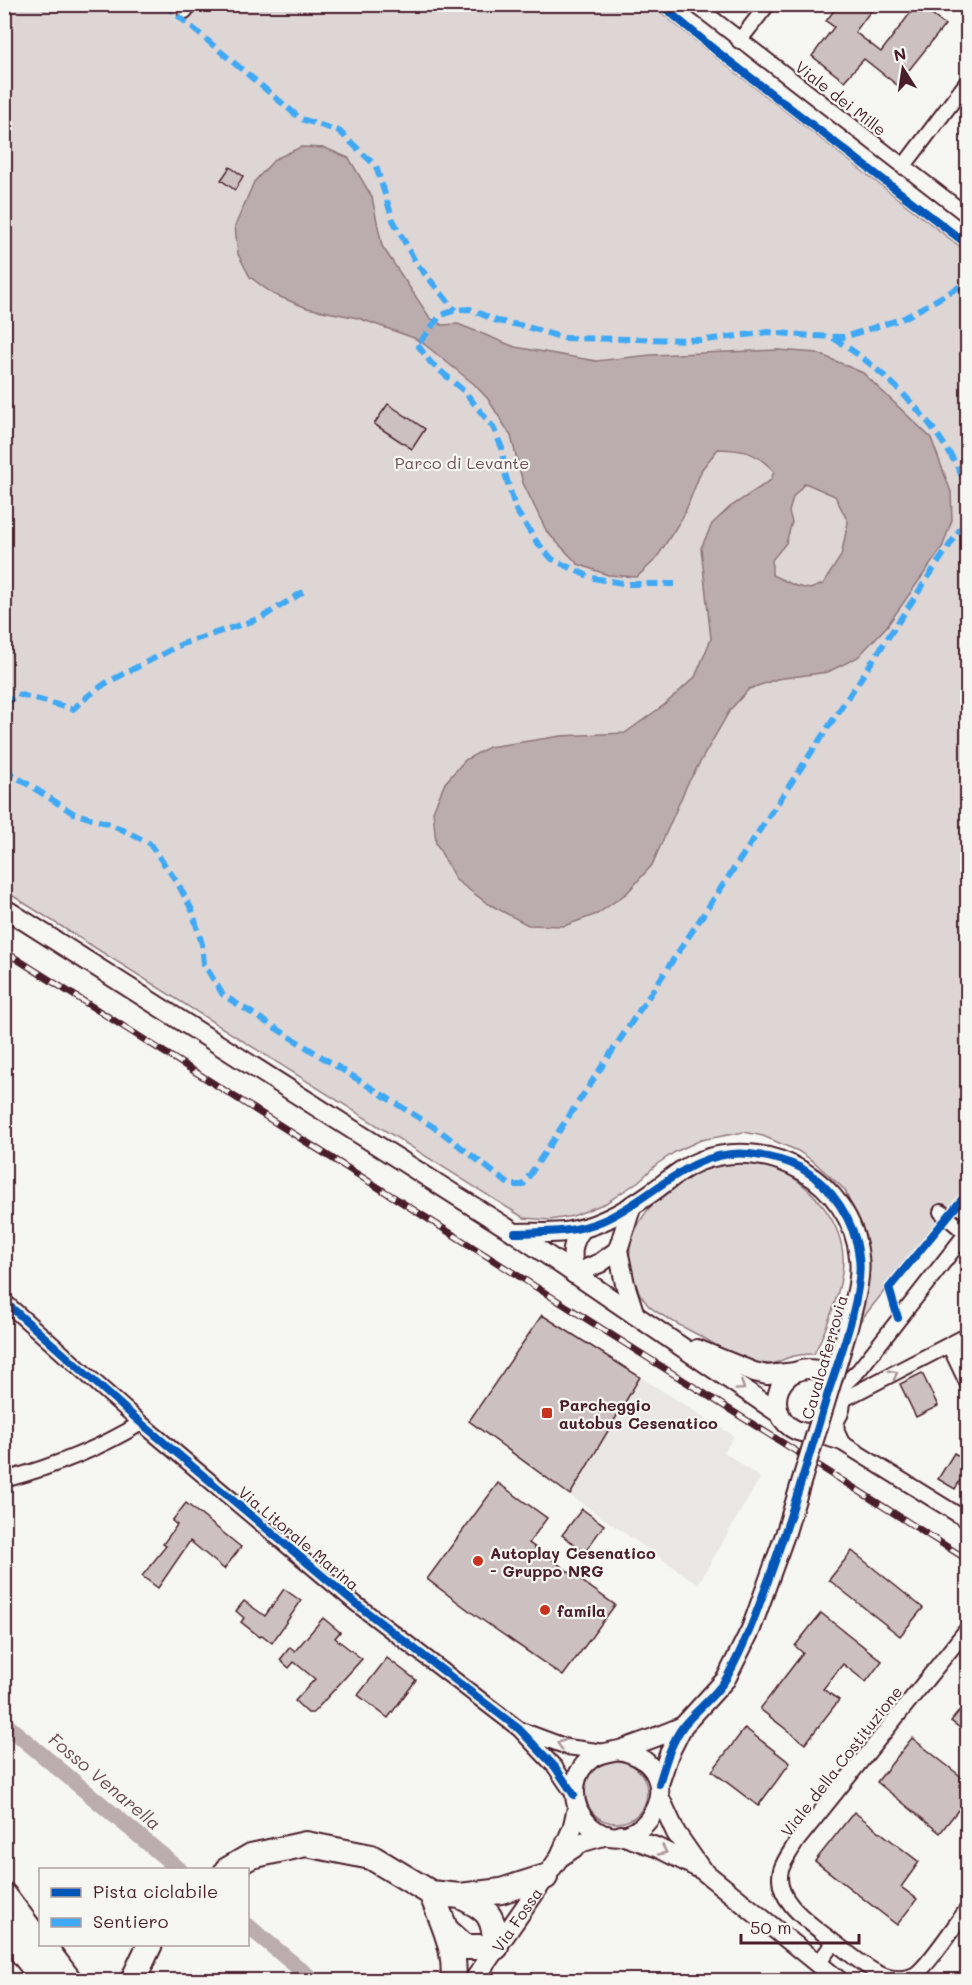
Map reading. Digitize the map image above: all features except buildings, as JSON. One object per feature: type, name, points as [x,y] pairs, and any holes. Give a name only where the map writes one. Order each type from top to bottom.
[{"type":"highway","points":[[229,1868],[251,1856],[306,1844],[371,1857],[431,1893],[460,1896],[501,1891],[545,1877]]},
{"type":"highway","points":[[4,1889],[39,1914]]},
{"type":"highway","points":[[431,1893],[446,1930],[454,1971],[453,1980]]},
{"type":"highway","points":[[4,1895],[39,1941]]},
{"type":"highway","points":[[446,1930],[465,1947],[496,1947],[495,1924],[481,1905],[460,1896]]},
{"type":"highway","points":[[4,1930],[44,1980]]},
{"type":"highway","points":[[43,1946],[69,1980]]},
{"type":"highway","points":[[133,1980],[149,1946]]},
{"type":"street","name":"Viale dei Mille","points":[[694,4],[968,216]]},
{"type":"street","points":[[739,40],[768,4]]},
{"type":"street","points":[[903,167],[968,81]]},
{"type":"street","points":[[4,908],[515,1233],[780,1414]]},
{"type":"street","name":"Cavalcaferrovia","points":[[515,1233],[564,1232],[583,1228],[605,1220],[632,1205],[673,1175],[700,1161],[724,1155],[747,1153],[783,1161],[801,1168],[837,1199],[849,1221],[860,1258],[858,1285],[848,1328],[786,1532],[751,1629],[726,1679],[683,1726]]},
{"type":"street","points":[[632,1205],[618,1250],[625,1284],[635,1315]]},
{"type":"street","points":[[842,1443],[837,1432],[836,1419],[840,1395],[967,1232],[941,1212]]},
{"type":"street","points":[[574,1274],[572,1251],[575,1237],[583,1228]]},
{"type":"street","points":[[574,1274],[600,1263],[618,1250]]},
{"type":"street","name":"Via Litorale Marina","points":[[4,1301],[141,1423],[355,1603],[519,1729],[555,1767],[575,1801],[583,1820],[593,1828],[656,1847],[702,1870],[838,1980]]},
{"type":"street","points":[[840,1395],[968,1335]]},
{"type":"street","points":[[675,1342],[767,1375],[806,1369],[826,1373],[834,1380],[840,1395]]},
{"type":"street","points":[[949,1345],[968,1384]]},
{"type":"street","points":[[796,1372],[781,1386],[777,1404],[785,1422],[792,1428],[842,1443],[968,1521]]},
{"type":"street","points":[[811,1433],[820,1431],[836,1419]]},
{"type":"street","points":[[4,1480],[44,1469],[121,1435],[141,1423]]},
{"type":"street","name":"Viale della Costituzione","points":[[968,1628],[797,1841],[781,1869],[780,1883],[783,1894],[808,1921],[879,1974],[893,1978],[915,1974],[968,1908]]},
{"type":"street","points":[[575,1801],[576,1781],[582,1768],[592,1758],[683,1726]]},
{"type":"street","points":[[614,1835],[635,1832],[656,1812],[669,1754],[683,1726]]},
{"type":"street","name":"Via Litorale Marina","points":[[519,1729],[567,1747],[633,1753],[645,1761],[654,1771],[659,1791],[676,1833],[702,1870]]},
{"type":"street","name":"Via Fossa","points":[[474,1980],[559,1858],[572,1829],[575,1801]]},
{"type":"street","name":"Via Fossa","points":[[559,1858],[583,1842],[614,1835]]},
{"type":"street","points":[[817,1965],[834,1942]]},
{"type":"shaded area","points":[[301,147],[325,148],[349,158],[372,197],[382,246],[430,318],[442,325],[458,324],[515,347],[596,361],[651,355],[778,350],[817,353],[863,373],[931,438],[951,492],[952,520],[942,548],[887,626],[858,657],[828,672],[777,679],[749,689],[730,710],[687,785],[652,865],[627,893],[597,914],[564,926],[528,925],[487,903],[456,880],[436,843],[433,811],[445,783],[465,760],[489,747],[561,736],[625,733],[664,705],[695,677],[711,639],[701,548],[712,524],[730,507],[771,480],[774,471],[761,459],[749,453],[718,449],[702,469],[684,515],[656,559],[637,577],[608,575],[578,564],[547,532],[523,483],[511,436],[488,399],[474,384],[414,338],[358,318],[307,308],[273,294],[250,277],[238,254],[235,226],[254,182],[275,159]],"holes":[[[805,483],[835,496],[848,522],[841,556],[823,584],[810,589],[796,586],[772,575],[772,560],[786,543],[792,522],[789,512],[793,497]]]},
{"type":"shaded area","points":[[640,1377],[734,1436],[724,1452],[760,1478],[698,1584],[570,1495]]},
{"type":"green space","name":"Parco di Levante","points":[[200,4],[652,5],[967,252],[967,1187],[854,1329],[864,1241],[845,1190],[813,1161],[798,1151],[763,1136],[744,1132],[701,1140],[675,1152],[657,1164],[639,1181],[606,1203],[573,1216],[550,1220],[524,1218],[5,891],[4,5],[177,5],[191,16]]},
{"type":"green space","points":[[744,1160],[774,1167],[794,1178],[824,1207],[837,1232],[843,1258],[841,1281],[829,1320],[814,1354],[794,1356],[770,1364],[743,1358],[651,1308],[634,1282],[629,1261],[632,1240],[640,1220],[654,1203],[671,1187],[691,1174],[712,1164]]},
{"type":"green space","points":[[616,1761],[638,1770],[647,1792],[638,1814],[616,1823],[594,1814],[585,1792],[594,1770]]},
{"type":"waterway","name":"Fosso Venarella","points":[[4,1723],[178,1868]]},
{"type":"waterway","name":"Fosso Venarella","points":[[249,1927],[313,1980]]},
{"type":"railway","points":[[4,951],[968,1560]]},
{"type":"marked path","points":[[164,4],[301,119],[339,131],[376,166],[393,220],[416,263],[455,310]]},
{"type":"marked path","points":[[420,342],[440,316],[455,310],[470,309],[497,321],[564,338],[705,340],[768,332],[844,337],[904,318],[961,286],[968,279]]},
{"type":"marked path","points":[[833,338],[874,367],[912,404],[945,445],[968,490]]},
{"type":"marked path","points":[[417,344],[431,363],[464,391],[493,427],[502,448],[504,470],[516,510],[536,541],[552,559],[592,578],[629,584],[675,584]]},
{"type":"marked path","points":[[4,769],[73,813],[113,825],[149,843],[177,882],[192,910],[202,944],[204,964],[223,995],[440,1131],[510,1185],[523,1185],[963,525],[968,509]]},
{"type":"marked path","points":[[4,706],[17,694],[73,709],[106,683],[182,644],[261,618],[303,592]]},
{"type":"cycle path","points":[[660,4],[715,50],[968,245]]},
{"type":"cycle path","points":[[515,1233],[560,1231],[591,1225],[620,1212],[690,1167],[728,1154],[749,1154],[789,1163],[801,1168],[823,1184],[847,1218],[857,1244],[860,1272],[849,1326],[792,1512],[763,1593],[733,1666],[718,1690],[679,1732],[659,1784]]},
{"type":"cycle path","points":[[898,1318],[889,1288],[968,1192]]},
{"type":"cycle path","points":[[4,1301],[141,1423],[355,1603],[519,1729],[555,1767],[574,1795]]},
{"type":"place","name":"Parcheggio autobus Cesenatico","points":[[547,1413]]},
{"type":"place","name":"Autoplay Cesenatico - Gruppo NRG","points":[[478,1561]]},
{"type":"place","name":"famila","points":[[545,1610]]}]
